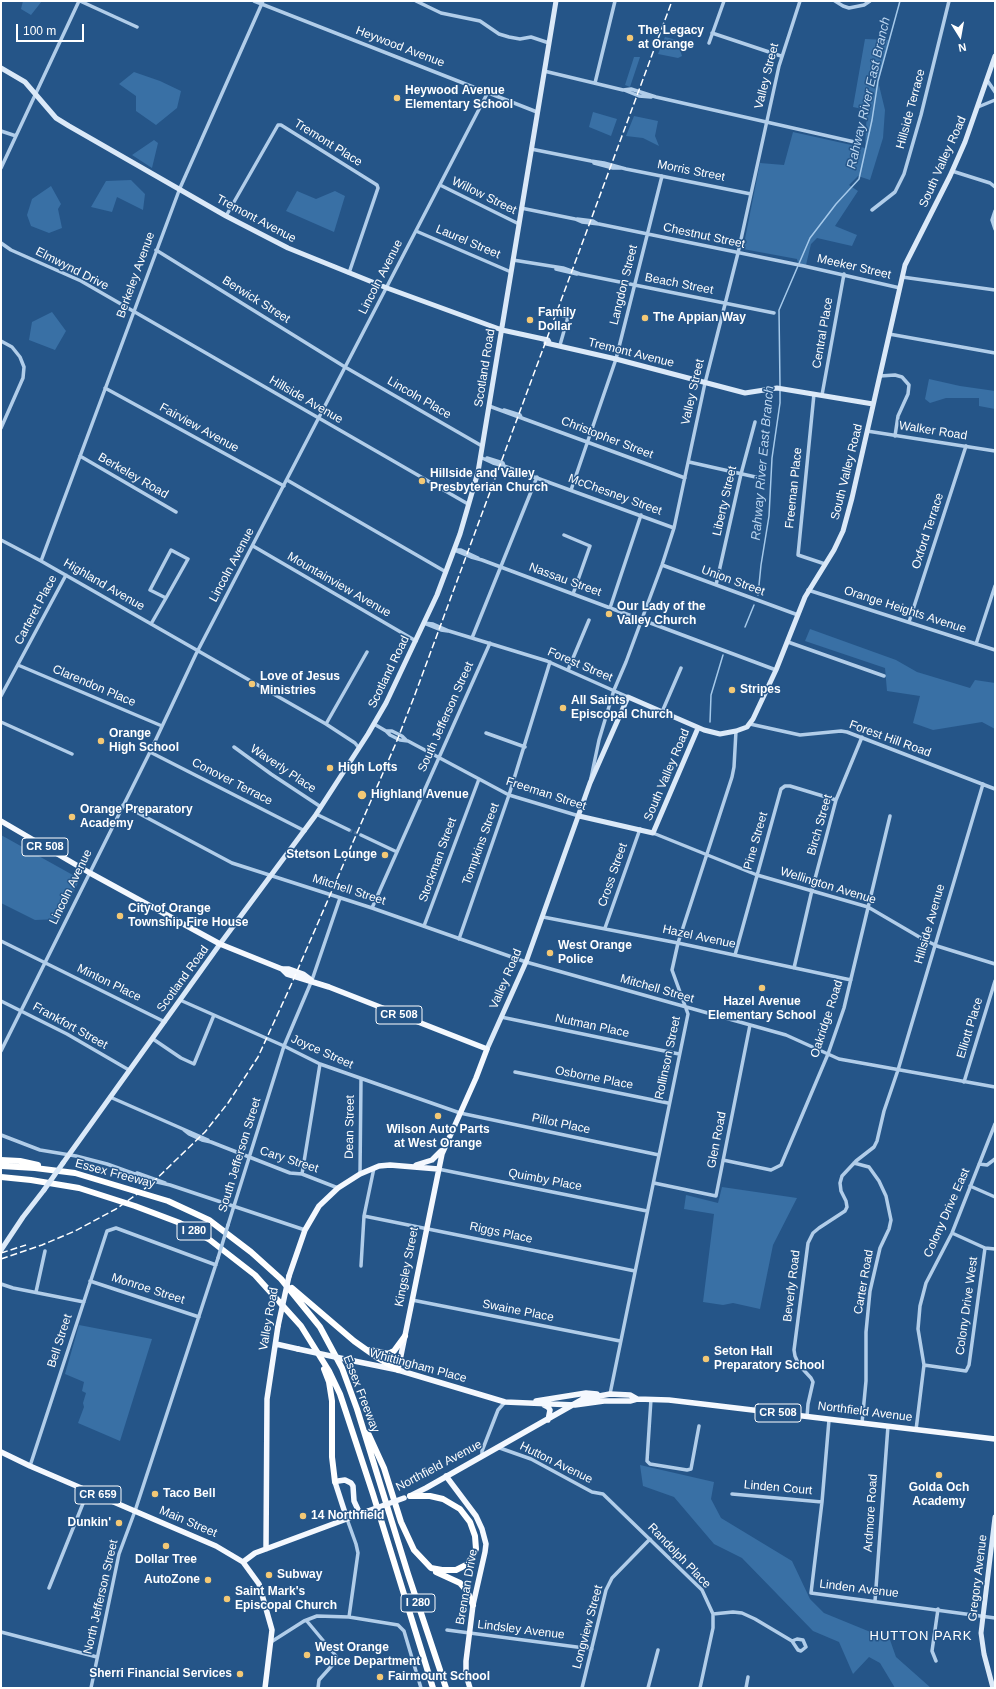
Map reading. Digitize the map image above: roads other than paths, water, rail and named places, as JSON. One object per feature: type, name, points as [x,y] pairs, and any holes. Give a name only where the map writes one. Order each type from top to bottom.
[{"type":"highway","points":[[1,1160],[20,1161],[75,1173]]},
{"type":"highway","name":"Essex Freeway","points":[[1,1166],[35,1168],[75,1173],[168,1200],[209,1220],[251,1252],[280,1279],[320,1327],[342,1368],[357,1409],[426,1630],[446,1688]]},
{"type":"highway","name":"Essex Freeway","points":[[1,1177],[31,1180],[79,1188],[107,1196],[180,1223],[210,1240],[255,1275],[301,1326],[316,1349],[340,1394],[373,1494],[433,1688]]},
{"type":"highway","points":[[1,1181],[31,1180]]},
{"type":"highway","points":[[280,1279],[363,1348],[398,1370]]},
{"type":"highway","points":[[363,1348],[388,1354],[394,1351],[404,1336]]},
{"type":"highway","points":[[316,1349],[329,1382],[331,1395],[333,1428],[332,1457],[335,1482]]},
{"type":"highway","points":[[357,1409],[384,1468],[414,1550],[436,1572],[460,1583],[467,1591],[473,1605]]},
{"type":"highway","points":[[407,1497],[430,1496],[454,1504],[466,1515],[475,1536],[476,1549],[474,1555],[463,1567],[449,1572],[431,1568]]},
{"type":"main road","name":"CR 508","points":[[1,821],[90,873],[220,944],[282,969],[287,974],[301,979],[312,980],[487,1049]]},
{"type":"main road","name":"Valley Road","points":[[266,1549],[267,1399],[269,1380],[278,1326],[289,1276],[305,1230],[320,1206],[338,1188],[360,1174],[375,1167],[384,1165],[438,1169],[444,1148],[476,1078],[487,1049]]},
{"type":"main road","name":"Valley Road","points":[[412,1166],[432,1160],[444,1148]]},
{"type":"main road","name":"Kingsley Street","points":[[398,1370],[438,1169]]},
{"type":"main road","name":"Whittingham Place","points":[[276,1344],[398,1370],[505,1402],[575,1405]]},
{"type":"main road","name":"Whittingham Place","points":[[530,1402],[586,1393],[610,1394]]},
{"type":"main road","name":"Northfield Avenue","points":[[243,1562],[255,1553],[407,1497],[575,1405],[583,1399],[610,1394],[630,1395],[637,1399]]},
{"type":"main road","name":"Northfield Avenue","points":[[575,1405],[604,1401],[630,1401],[637,1399],[669,1400],[995,1439]]},
{"type":"main road","points":[[530,1402],[548,1407],[550,1412],[548,1420]]},
{"type":"main road","name":"Main Street","points":[[1,1452],[30,1466],[216,1546],[243,1562],[256,1579],[264,1597],[272,1630],[265,1688]]},
{"type":"main road","name":"Brennan Drive","points":[[446,1476],[476,1516],[484,1537],[485,1552],[473,1605],[466,1661],[466,1675],[470,1688]]},
{"type":"main road","points":[[347,1519],[335,1482],[349,1480],[351,1482],[354,1501],[360,1514]]},
{"type":"street","points":[[1,168],[80,1],[137,27]]},
{"type":"street","name":"Heywood Avenue","points":[[254,1],[262,2],[537,112]]},
{"type":"street","points":[[416,1],[441,13],[480,21],[499,34],[509,38],[520,39],[531,37],[549,43]]},
{"type":"street","name":"Scotland Road","points":[[1,1250],[23,1217],[153,1039],[220,944],[272,876],[321,807],[374,724],[424,623],[454,550],[480,457],[556,1]]},
{"type":"street","points":[[595,83],[615,1]]},
{"type":"street","points":[[708,43],[724,1]]},
{"type":"street","name":"Valley Street","points":[[590,783],[599,740],[614,690],[642,620],[674,528],[705,383],[738,253],[766,122],[782,56],[800,1]]},
{"type":"street","points":[[835,1],[849,8],[864,5],[870,1]]},
{"type":"street","name":"Hillside Terrace","points":[[872,210],[894,192],[904,174],[921,115],[949,1]]},
{"type":"street","name":"Berkeley Avenue","points":[[41,561],[180,188],[262,2]]},
{"type":"street","points":[[712,33],[782,56]]},
{"type":"street","name":"South Valley Road","points":[[653,833],[698,728],[720,734],[736,731],[750,724],[776,670],[808,590],[834,550],[843,531],[902,277],[910,254],[965,142],[995,56]]},
{"type":"street","name":"Tremont Avenue","points":[[1,68],[24,82],[37,94],[56,118],[180,188],[226,216],[288,248],[387,288],[502,330],[530,337],[537,341],[549,342],[745,393],[777,388],[873,404]]},
{"type":"street","points":[[544,71],[623,90],[639,96],[656,98],[859,143]]},
{"type":"street","points":[[987,80],[995,92]]},
{"type":"street","name":"Lincoln Avenue","points":[[1,1051],[150,752],[198,651],[488,92]]},
{"type":"street","points":[[978,106],[995,100]]},
{"type":"street","name":"Tremont Place","points":[[226,216],[278,125],[281,125],[377,185],[378,188],[349,273]]},
{"type":"street","points":[[1,132],[16,136]]},
{"type":"street","name":"Morris Street","points":[[531,149],[591,161],[613,168],[626,169],[751,194]]},
{"type":"street","points":[[952,171],[995,186]]},
{"type":"street","name":"Langdon Street","points":[[571,490],[616,359],[662,176]]},
{"type":"street","name":"Willow Street","points":[[440,185],[519,224]]},
{"type":"street","name":"Chestnut Street","points":[[521,208],[575,219],[582,222],[599,224],[804,266]]},
{"type":"street","points":[[995,211],[992,220],[995,229]]},
{"type":"street","name":"Laurel Street","points":[[416,231],[511,272]]},
{"type":"street","name":"Elmwynd Drive","points":[[1,243],[11,250],[80,281],[134,313]]},
{"type":"street","name":"Berwick Street","points":[[156,250],[346,367]]},
{"type":"street","name":"Beach Street","points":[[514,260],[549,267],[573,274],[580,274],[774,313]]},
{"type":"street","name":"Meeker Street","points":[[804,266],[900,288]]},
{"type":"street","name":"Central Place","points":[[822,395],[844,274]]},
{"type":"street","points":[[902,277],[995,290]]},
{"type":"street","name":"Hillside Avenue","points":[[134,313],[468,504]]},
{"type":"street","points":[[560,315],[568,317],[560,345]]},
{"type":"street","points":[[889,334],[995,353]]},
{"type":"street","points":[[1,341],[12,347],[20,357],[24,367],[23,378],[1,428]]},
{"type":"street","name":"Lincoln Place","points":[[346,367],[482,446]]},
{"type":"street","points":[[880,376],[895,375],[902,377],[909,386],[908,394],[898,416],[895,436]]},
{"type":"street","name":"Fairview Avenue","points":[[105,388],[284,486]]},
{"type":"street","name":"Freeman Place","points":[[814,394],[798,555],[825,564]]},
{"type":"street","name":"Christopher Street","points":[[489,406],[685,478]]},
{"type":"street","name":"Liberty Street","points":[[716,585],[741,474],[755,422]]},
{"type":"street","name":"Walker Road","points":[[867,431],[995,451]]},
{"type":"street","name":"Oxford Terrace","points":[[909,622],[966,446]]},
{"type":"street","name":"Berkeley Road","points":[[80,456],[176,512]]},
{"type":"street","name":"McChesney Street","points":[[480,457],[674,528]]},
{"type":"street","points":[[689,462],[760,478]]},
{"type":"street","points":[[472,638],[537,478]]},
{"type":"street","points":[[287,480],[446,572]]},
{"type":"street","points":[[610,608],[641,515]]},
{"type":"street","points":[[564,536],[590,546],[573,594]]},
{"type":"street","name":"Highland Avenue","points":[[1,540],[66,575],[326,724],[355,743],[359,748]]},
{"type":"street","name":"Mountainview Avenue","points":[[253,546],[416,641]]},
{"type":"street","points":[[151,624],[166,598],[188,559],[171,550],[150,590],[166,598]]},
{"type":"street","name":"Nassau Street","points":[[454,550],[776,670]]},
{"type":"street","name":"Union Street","points":[[662,565],[798,615]]},
{"type":"street","name":"Carteret Place","points":[[1,696],[66,575]]},
{"type":"street","points":[[976,644],[995,586]]},
{"type":"street","name":"Orange Heights Avenue","points":[[808,590],[995,650]]},
{"type":"street","points":[[568,670],[588,620]]},
{"type":"street","name":"Forest Street","points":[[424,623],[441,630],[450,631],[550,662],[698,728]]},
{"type":"street","points":[[788,642],[884,676]]},
{"type":"street","name":"South Jefferson Street","points":[[372,908],[490,643]]},
{"type":"street","points":[[326,724],[367,652]]},
{"type":"street","name":"Tompkins Street","points":[[459,940],[525,747],[550,662]]},
{"type":"street","name":"Clarendon Place","points":[[18,665],[162,726]]},
{"type":"street","points":[[662,712],[681,668]]},
{"type":"street","points":[[1,686],[5,688]]},
{"type":"street","name":"Valley Street","points":[[579,816],[590,783],[628,697]]},
{"type":"street","points":[[1,722],[72,754]]},
{"type":"street","name":"Freeman Street","points":[[374,724],[386,731],[392,731],[402,736],[408,742],[509,795],[579,816],[653,833]]},
{"type":"street","name":"Forest Hill Road","points":[[750,724],[800,735],[841,731],[995,789]]},
{"type":"street","name":"Rollinson Street","points":[[610,1394],[654,1183],[668,1103],[688,1014],[672,970],[678,943],[734,767],[736,731]]},
{"type":"street","points":[[486,733],[525,747]]},
{"type":"street","name":"Birch Street","points":[[794,968],[812,890],[836,800],[862,738]]},
{"type":"street","name":"Waverly Place","points":[[234,747],[271,774],[321,807]]},
{"type":"street","name":"Conover Terrace","points":[[150,752],[304,831]]},
{"type":"street","name":"Stockman Street","points":[[424,926],[479,779]]},
{"type":"street","name":"Hillside Avenue","points":[[898,1070],[982,784]]},
{"type":"street","name":"Pine Street","points":[[735,955],[782,790],[785,786],[790,786],[836,800]]},
{"type":"street","name":"Mitchell Street","points":[[123,805],[232,862],[372,908],[459,940],[526,962],[786,1035],[828,1054],[852,1062],[995,1087]]},
{"type":"street","points":[[316,814],[349,830]]},
{"type":"street","name":"Valley Road","points":[[487,1049],[526,962],[579,816]]},
{"type":"street","name":"Oakridge Road","points":[[723,1160],[771,1170],[780,1165],[828,1054],[844,1008],[890,816]]},
{"type":"street","name":"Cross Street","points":[[605,928],[640,829]]},
{"type":"street","name":"Wellington Avenue","points":[[653,833],[757,875],[868,907],[935,945],[995,964]]},
{"type":"street","points":[[360,835],[397,852]]},
{"type":"street","name":"South Jefferson Street","points":[[135,1511],[216,1265],[233,1206],[284,1046],[312,980],[340,898]]},
{"type":"street","name":"Hazel Avenue","points":[[542,917],[605,928],[851,980]]},
{"type":"street","name":"Minton Place","points":[[1,941],[165,1022]]},
{"type":"street","name":"Elliott Place","points":[[964,1082],[995,981]]},
{"type":"street","name":"Joyce Street","points":[[180,1000],[284,1046],[320,1064],[361,1080],[460,1113]]},
{"type":"street","name":"Frankfort Street","points":[[1,1001],[67,1034],[129,1070]]},
{"type":"street","points":[[153,1039],[181,1058],[194,1064],[214,1015]]},
{"type":"street","name":"Nutman Place","points":[[501,1017],[679,1054]]},
{"type":"street","name":"Glen Road","points":[[654,1183],[716,1196],[750,1025]]},
{"type":"street","points":[[302,1174],[320,1064]]},
{"type":"street","name":"Beverly Road","points":[[807,1416],[813,1382],[799,1365],[794,1350],[806,1250],[813,1233],[826,1222],[845,1211],[847,1207],[841,1192],[840,1182],[842,1176],[854,1163],[874,1147],[898,1070]]},
{"type":"street","name":"Osborne Place","points":[[515,1072],[668,1103]]},
{"type":"street","name":"Dean Street","points":[[360,1174],[361,1080]]},
{"type":"street","name":"Cary Street","points":[[110,1097],[249,1158],[290,1173],[302,1174],[338,1188]]},
{"type":"street","name":"Pillot Place","points":[[460,1113],[659,1155]]},
{"type":"street","name":"Colony Drive East","points":[[916,1430],[924,1365],[918,1329],[920,1306],[926,1283],[952,1233],[995,1124]]},
{"type":"street","points":[[1,1135],[34,1148],[93,1160],[133,1173],[149,1180],[170,1185],[305,1230]]},
{"type":"street","points":[[979,1164],[987,1165],[995,1159]]},
{"type":"street","name":"Carter Road","points":[[854,1163],[870,1167],[886,1196],[891,1220],[889,1229],[880,1248],[870,1292],[866,1332],[866,1381],[862,1423]]},
{"type":"street","points":[[361,1266],[364,1216],[375,1167]]},
{"type":"street","name":"Quimby Place","points":[[438,1169],[647,1211]]},
{"type":"street","points":[[970,1186],[995,1197]]},
{"type":"street","name":"Riggs Place","points":[[364,1216],[635,1272]]},
{"type":"street","name":"Bell Street","points":[[30,1466],[107,1231],[116,1228],[216,1265]]},
{"type":"street","points":[[952,1233],[985,1248],[995,1249]]},
{"type":"street","name":"Colony Drive West","points":[[924,1365],[966,1371],[969,1365],[985,1248]]},
{"type":"street","points":[[36,1292],[45,1251]]},
{"type":"street","name":"Monroe Street","points":[[90,1281],[199,1317]]},
{"type":"street","points":[[1,1284],[13,1288],[84,1302]]},
{"type":"street","name":"Swaine Place","points":[[412,1300],[620,1341]]},
{"type":"street","points":[[651,1399],[647,1461],[650,1464],[687,1470],[691,1469],[699,1426]]},
{"type":"street","points":[[482,1455],[482,1451],[498,1410],[505,1402]]},
{"type":"street","name":"Linden Avenue","points":[[829,1420],[822,1502],[811,1593],[983,1615]]},
{"type":"street","name":"Ardmore Road","points":[[875,1601],[888,1426]]},
{"type":"street","name":"Hutton Avenue","points":[[497,1448],[531,1459],[592,1492],[606,1496]]},
{"type":"street","points":[[49,1588],[88,1491]]},
{"type":"street","name":"Linden Court","points":[[732,1494],[822,1502]]},
{"type":"street","name":"Randolph Place","points":[[606,1496],[702,1590],[713,1614],[712,1638],[700,1688]]},
{"type":"street","name":"North Jefferson Street","points":[[91,1688],[119,1554],[135,1511]]},
{"type":"street","name":"Gregory Avenue","points":[[994,1688],[983,1649],[981,1633],[995,1517]]},
{"type":"street","points":[[347,1519],[358,1553],[349,1617]]},
{"type":"street","name":"Longview Street","points":[[582,1688],[606,1590],[612,1578],[650,1539]]},
{"type":"street","points":[[936,1661],[932,1651],[938,1609]]},
{"type":"street","points":[[713,1614],[733,1612],[742,1613],[792,1641]]},
{"type":"street","points":[[983,1615],[995,1618]]},
{"type":"street","points":[[271,1642],[306,1620],[317,1616],[349,1617],[396,1625],[402,1628],[420,1688]]},
{"type":"street","points":[[306,1620],[336,1656],[336,1661],[319,1680],[318,1688]]},
{"type":"street","name":"Lindsley Avenue","points":[[447,1630],[592,1649]]},
{"type":"street","points":[[1,1632],[97,1657]]},
{"type":"street","points":[[648,1688],[658,1650]]},
{"type":"street","points":[[746,1688],[748,1677]]},
{"type":"waterway","name":"Rahway River East Branch","points":[[780,386],[779,310],[810,238],[836,204],[859,179],[872,120],[878,81],[900,1]]},
{"type":"waterway","name":"Rahway River East Branch","points":[[758,595],[769,516],[772,458],[780,403],[780,390]]},
{"type":"waterway","name":"Rahway River East Branch","points":[[745,627],[754,605]]},
{"type":"waterway","name":"Rahway River East Branch","points":[[710,722],[711,695],[723,655]]},
{"type":"tunnel","points":[[349,830],[361,835]]},
{"type":"railway","points":[[1,1259],[42,1245],[75,1231],[116,1209],[150,1185],[205,1132],[228,1103],[258,1057],[291,985],[396,743],[672,1]]},
{"type":"railway","points":[[1,1253],[26,1245]]},
{"type":"place","name":"The Legacy at Orange","points":[[630,38]]},
{"type":"place","name":"Heywood Avenue Elementary School","points":[[397,98]]},
{"type":"place","name":"The Appian Way","points":[[645,318]]},
{"type":"place","name":"Family Dollar","points":[[530,320]]},
{"type":"place","name":"Hillside and Valley Presbyterian Church","points":[[422,481]]},
{"type":"place","name":"Our Lady of the Valley Church","points":[[609,614]]},
{"type":"place","name":"Love of Jesus Ministries","points":[[252,684]]},
{"type":"place","name":"Stripes","points":[[732,690]]},
{"type":"place","name":"All Saints Episcopal Church","points":[[563,708]]},
{"type":"place","name":"Orange High School","points":[[101,741]]},
{"type":"place","name":"High Lofts","points":[[330,768]]},
{"type":"place","name":"Highland Avenue","points":[[362,795]]},
{"type":"place","name":"Orange Preparatory Academy","points":[[72,817]]},
{"type":"place","name":"Stetson Lounge","points":[[385,855]]},
{"type":"place","name":"City of Orange Township Fire House","points":[[120,916]]},
{"type":"place","name":"West Orange Police","points":[[550,953]]},
{"type":"place","name":"Hazel Avenue Elementary School","points":[[762,988]]},
{"type":"place","name":"Wilson Auto Parts at West Orange","points":[[438,1116]]},
{"type":"place","name":"Seton Hall Preparatory School","points":[[706,1359]]},
{"type":"place","name":"Golda Och Academy","points":[[939,1475]]},
{"type":"place","name":"Taco Bell","points":[[155,1494]]},
{"type":"place","name":"14 Northfield","points":[[303,1516]]},
{"type":"place","name":"Dunkin'","points":[[119,1523]]},
{"type":"place","name":"Dollar Tree","points":[[166,1546]]},
{"type":"place","name":"Subway","points":[[269,1575]]},
{"type":"place","name":"AutoZone","points":[[208,1580]]},
{"type":"place","name":"Saint Mark's Episcopal Church","points":[[227,1599]]},
{"type":"place","name":"West Orange Police Department","points":[[307,1655]]},
{"type":"place","name":"Sherri Financial Services","points":[[240,1674]]},
{"type":"place","name":"Fairmount School","points":[[380,1677]]},
{"type":"district","name":"HUTTON PARK","points":[[921,1636]]}]
